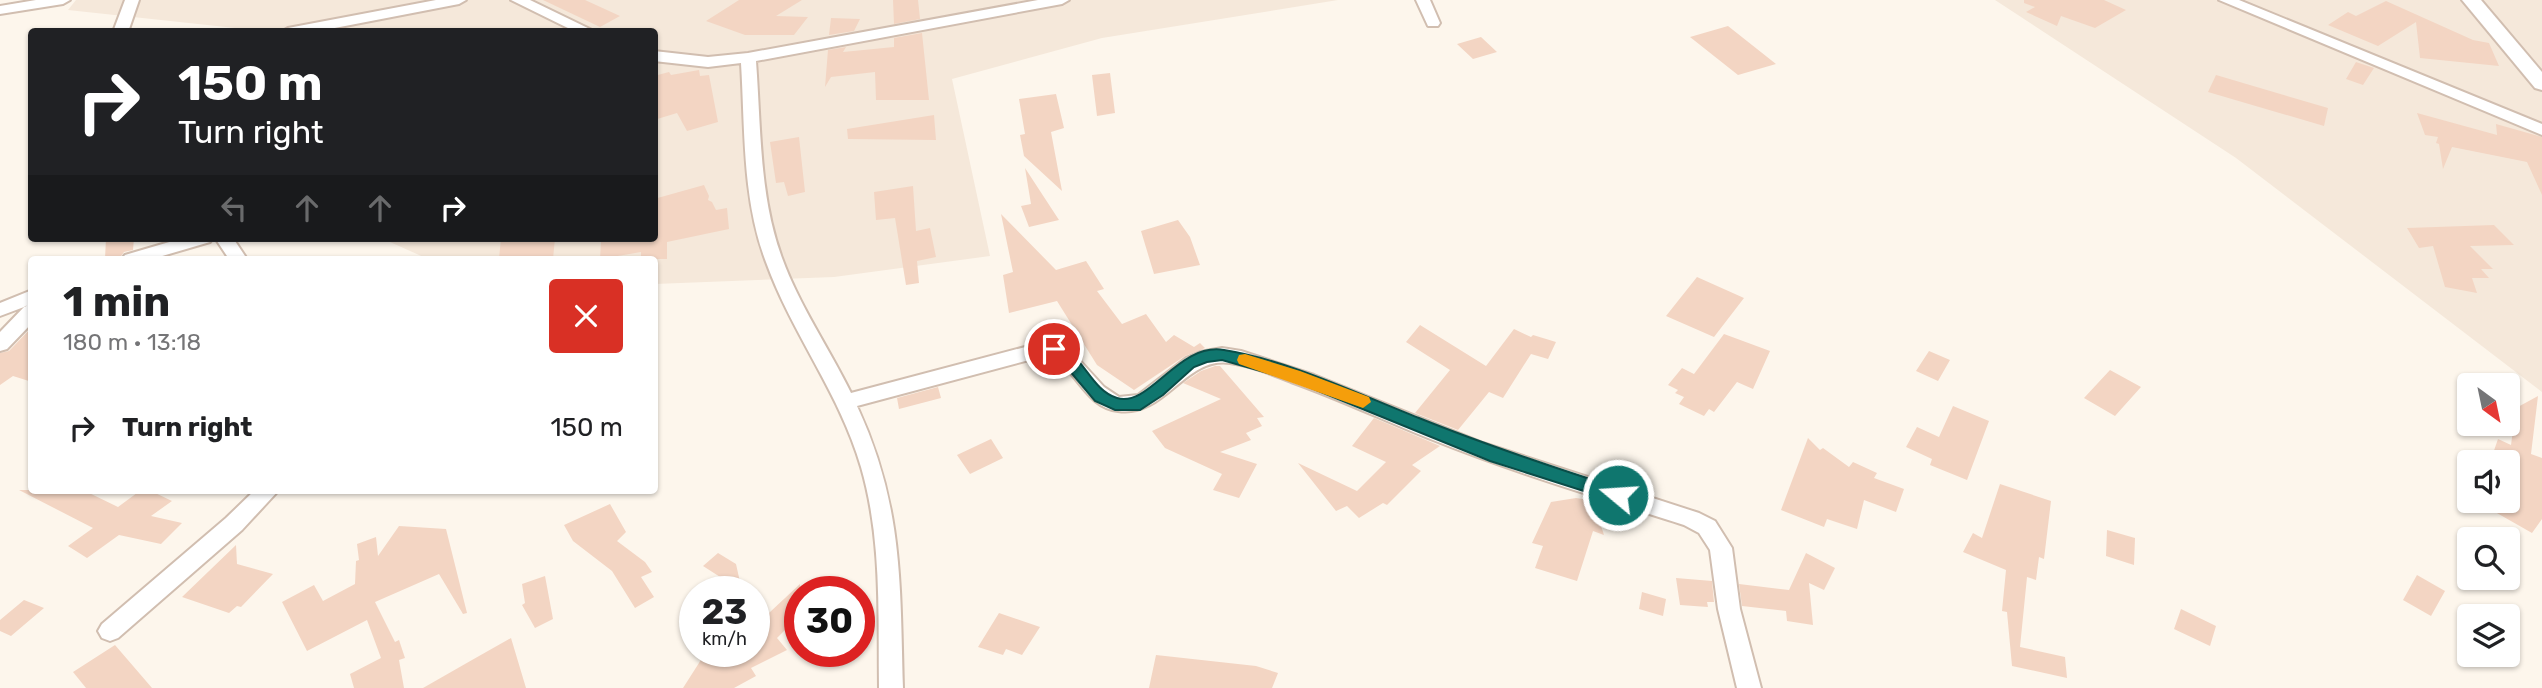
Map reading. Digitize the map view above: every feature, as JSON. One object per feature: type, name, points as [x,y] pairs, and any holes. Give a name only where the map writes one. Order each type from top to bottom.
[{"type":"street","points":[[0,10],[63,0]]},
{"type":"street","points":[[122,28],[132,0]]},
{"type":"street","points":[[309,28],[459,0]]},
{"type":"street","points":[[521,2],[540,0]]},
{"type":"street","points":[[663,57],[708,62],[748,58],[1062,0]]},
{"type":"street","points":[[1423,0],[1433,23]]},
{"type":"street","points":[[2226,0],[2542,130]]},
{"type":"street","points":[[2472,0],[2542,83]]},
{"type":"street","points":[[521,2],[580,28]]},
{"type":"street","points":[[748,58],[757,184],[770,250],[788,294],[844,402],[869,461],[883,518],[891,688]]},
{"type":"street","points":[[141,256],[190,242]]},
{"type":"street","points":[[0,310],[28,298]]},
{"type":"street","points":[[0,344],[28,316]]},
{"type":"street","points":[[844,402],[1044,349],[1062,352],[1101,397],[1115,404],[1134,405],[1157,391],[1188,363],[1205,356],[1222,355],[1247,360],[1294,375],[1496,456],[1691,519],[1707,527],[1721,548],[1729,609],[1749,688]]},
{"type":"street","points":[[110,631],[234,524],[264,494]]},
{"type":"shaded area","points":[[76,0],[1338,0],[1102,38],[952,79],[990,256],[834,277],[658,284],[658,256],[421,256],[390,242],[658,242],[658,28],[234,28],[68,10]]},
{"type":"shaded area","points":[[1995,0],[2542,0],[2542,392],[2520,373],[2236,158]]},
{"type":"building","points":[[543,0],[585,0],[620,16],[600,27]]},
{"type":"building","points":[[739,0],[802,0],[776,16],[808,17],[794,35],[745,35],[706,21]]},
{"type":"building","points":[[893,0],[918,0],[920,19],[894,24]]},
{"type":"building","points":[[2024,0],[2104,0],[2126,10],[2095,28],[2061,16],[2057,26],[2026,12],[2035,7],[2024,3]]},
{"type":"building","points":[[2386,1],[2473,40],[2489,43],[2499,66],[2420,58],[2416,22],[2378,46],[2328,25],[2348,12],[2356,16]]},
{"type":"building","points":[[831,18],[860,19],[854,31],[829,35]]},
{"type":"building","points":[[1728,26],[1776,64],[1738,75],[1690,37]]},
{"type":"building","points":[[922,33],[929,100],[876,100],[875,72],[831,77],[825,87],[828,50],[846,47],[843,52],[894,47],[894,38]]},
{"type":"building","points":[[1481,37],[1497,52],[1473,59],[1457,44]]},
{"type":"building","points":[[2356,62],[2374,68],[2363,85],[2346,79]]},
{"type":"building","points":[[699,70],[700,76],[709,75],[718,122],[687,131],[677,113],[658,119],[658,75],[669,72],[671,75]]},
{"type":"building","points":[[1110,73],[1115,113],[1097,116],[1092,75]]},
{"type":"building","points":[[2216,75],[2328,108],[2324,126],[2208,92]]},
{"type":"building","points":[[1056,94],[1064,128],[1051,132],[1062,191],[1024,156],[1020,135],[1025,134],[1019,99]]},
{"type":"building","points":[[2417,113],[2497,135],[2496,124],[2542,137],[2542,195],[2527,162],[2452,147],[2443,169],[2439,144],[2436,143],[2438,137],[2425,135]]},
{"type":"building","points":[[934,115],[936,140],[848,139],[847,129]]},
{"type":"building","points":[[799,137],[805,192],[788,196],[784,182],[776,183],[770,142]]},
{"type":"building","points":[[1025,168],[1059,220],[1029,227],[1021,206],[1031,204]]},
{"type":"building","points":[[704,185],[708,200],[716,210],[727,208],[729,229],[667,242],[667,259],[641,256],[641,252],[600,256],[601,242],[658,242],[658,198]]},
{"type":"building","points":[[913,186],[916,231],[930,228],[936,257],[917,261],[919,283],[906,285],[895,218],[876,220],[874,192]]},
{"type":"building","points":[[1001,214],[1056,270],[1086,261],[1104,289],[1097,291],[1122,324],[1146,314],[1166,342],[1174,335],[1194,347],[1200,343],[1205,348],[1185,356],[1134,390],[1097,365],[1057,301],[1009,313],[1003,275],[1013,272]]},
{"type":"building","points":[[1178,220],[1190,237],[1200,265],[1154,274],[1141,231]]},
{"type":"building","points":[[2494,225],[2514,245],[2470,246],[2493,269],[2481,269],[2489,278],[2472,278],[2477,293],[2445,287],[2433,246],[2419,248],[2407,228]]},
{"type":"building","points":[[106,242],[134,242],[133,250],[124,252],[121,256],[105,256]]},
{"type":"building","points":[[501,242],[555,242],[553,256],[499,256]]},
{"type":"building","points":[[1697,277],[1744,298],[1714,337],[1666,316]]},
{"type":"building","points":[[1420,325],[1486,366],[1514,329],[1531,337],[1533,335],[1556,342],[1548,359],[1531,354],[1503,398],[1489,392],[1458,430],[1415,413],[1450,370],[1406,342]]},
{"type":"building","points":[[28,331],[28,381],[13,376],[0,385],[0,353],[9,351]]},
{"type":"building","points":[[1724,334],[1770,351],[1753,389],[1737,382],[1714,412],[1709,409],[1704,416],[1679,404],[1684,397],[1675,393],[1678,390],[1668,385],[1682,368],[1694,374]]},
{"type":"building","points":[[1929,351],[1950,360],[1938,381],[1916,371]]},
{"type":"building","points":[[1220,366],[1264,417],[1257,418],[1262,426],[1246,433],[1251,440],[1220,452],[1257,464],[1239,498],[1213,490],[1222,474],[1165,448],[1152,431],[1221,399],[1183,383],[1201,371]]},
{"type":"building","points":[[2110,370],[2141,387],[2115,416],[2084,398]]},
{"type":"building","points":[[938,387],[941,398],[899,409],[897,398]]},
{"type":"building","points":[[2538,396],[2531,454],[2542,458],[2542,519],[2532,533],[2497,513],[2520,513],[2520,450],[2494,450],[2498,439],[2511,445],[2512,436],[2520,436],[2520,406]]},
{"type":"building","points":[[1953,406],[1989,421],[1967,480],[1930,465],[1932,459],[1906,447],[1917,427],[1939,437]]},
{"type":"building","points":[[1374,418],[1440,446],[1412,465],[1421,471],[1387,505],[1383,503],[1359,518],[1347,506],[1336,511],[1298,463],[1357,491],[1386,462],[1352,446]]},
{"type":"building","points":[[1808,438],[1820,450],[1823,448],[1849,467],[1853,462],[1877,473],[1874,478],[1904,489],[1896,512],[1864,500],[1857,529],[1827,519],[1824,527],[1781,510]]},
{"type":"building","points":[[991,439],[1003,458],[970,474],[957,455]]},
{"type":"building","points":[[2000,484],[2051,501],[2044,559],[2039,557],[2036,580],[2027,577],[2020,647],[2065,657],[2067,678],[2012,666],[2007,612],[2002,611],[2006,570],[1963,552],[1973,533],[1982,538]]},
{"type":"building","points":[[19,490],[28,490],[28,494],[91,494],[118,507],[136,494],[157,494],[172,501],[151,516],[182,523],[161,544],[119,535],[87,558],[68,546],[93,528]]},
{"type":"building","points":[[1576,498],[1589,500],[1596,510],[1604,535],[1593,531],[1577,581],[1535,568],[1543,546],[1532,543],[1551,502]]},
{"type":"building","points":[[610,504],[626,532],[617,541],[645,562],[652,572],[641,577],[654,597],[635,608],[612,571],[573,541],[564,525]]},
{"type":"building","points":[[399,526],[446,529],[467,613],[463,614],[439,574],[375,602],[395,642],[399,640],[405,658],[399,660],[404,688],[354,688],[350,674],[381,658],[367,620],[307,651],[282,602],[314,585],[323,601],[355,584],[356,561],[359,560],[357,544],[376,537],[378,556]]},
{"type":"building","points":[[2107,530],[2135,538],[2134,565],[2106,556]]},
{"type":"building","points":[[236,545],[237,564],[273,574],[241,607],[237,606],[229,613],[182,597]]},
{"type":"building","points":[[718,553],[736,564],[739,576],[719,576],[703,566]]},
{"type":"building","points":[[1806,553],[1835,568],[1824,590],[1809,583],[1813,625],[1787,621],[1786,611],[1742,606],[1739,584],[1789,590]]},
{"type":"building","points":[[2417,575],[2445,591],[2431,616],[2403,600]]},
{"type":"building","points":[[545,576],[553,619],[535,628],[522,605],[525,603],[522,584]]},
{"type":"building","points":[[1676,578],[1712,581],[1714,602],[1707,602],[1708,607],[1680,605]]},
{"type":"building","points":[[1642,592],[1666,599],[1663,616],[1639,609]]},
{"type":"building","points":[[784,599],[784,631],[777,638],[784,646],[784,652],[770,658],[770,612]]},
{"type":"building","points":[[24,600],[44,608],[11,636],[0,631],[0,620]]},
{"type":"building","points":[[2181,609],[2216,626],[2210,646],[2174,629]]},
{"type":"building","points":[[999,613],[1040,627],[1022,655],[1006,649],[1003,655],[978,647]]},
{"type":"building","points":[[511,638],[526,688],[423,688],[472,660]]},
{"type":"building","points":[[115,645],[152,688],[86,688],[73,672]]},
{"type":"building","points":[[1156,655],[1256,666],[1278,673],[1272,688],[1149,688]]},
{"type":"building","points":[[696,667],[753,667],[751,668],[756,676],[734,688],[683,688]]},
{"type":"slow traffic","points":[[1245,360],[1342,392],[1363,402]]},
{"type":"route","points":[[1054,349],[1069,359],[1101,397],[1115,404],[1134,405],[1157,391],[1188,363],[1205,356],[1222,355],[1294,375],[1496,456],[1618,495]]}]
